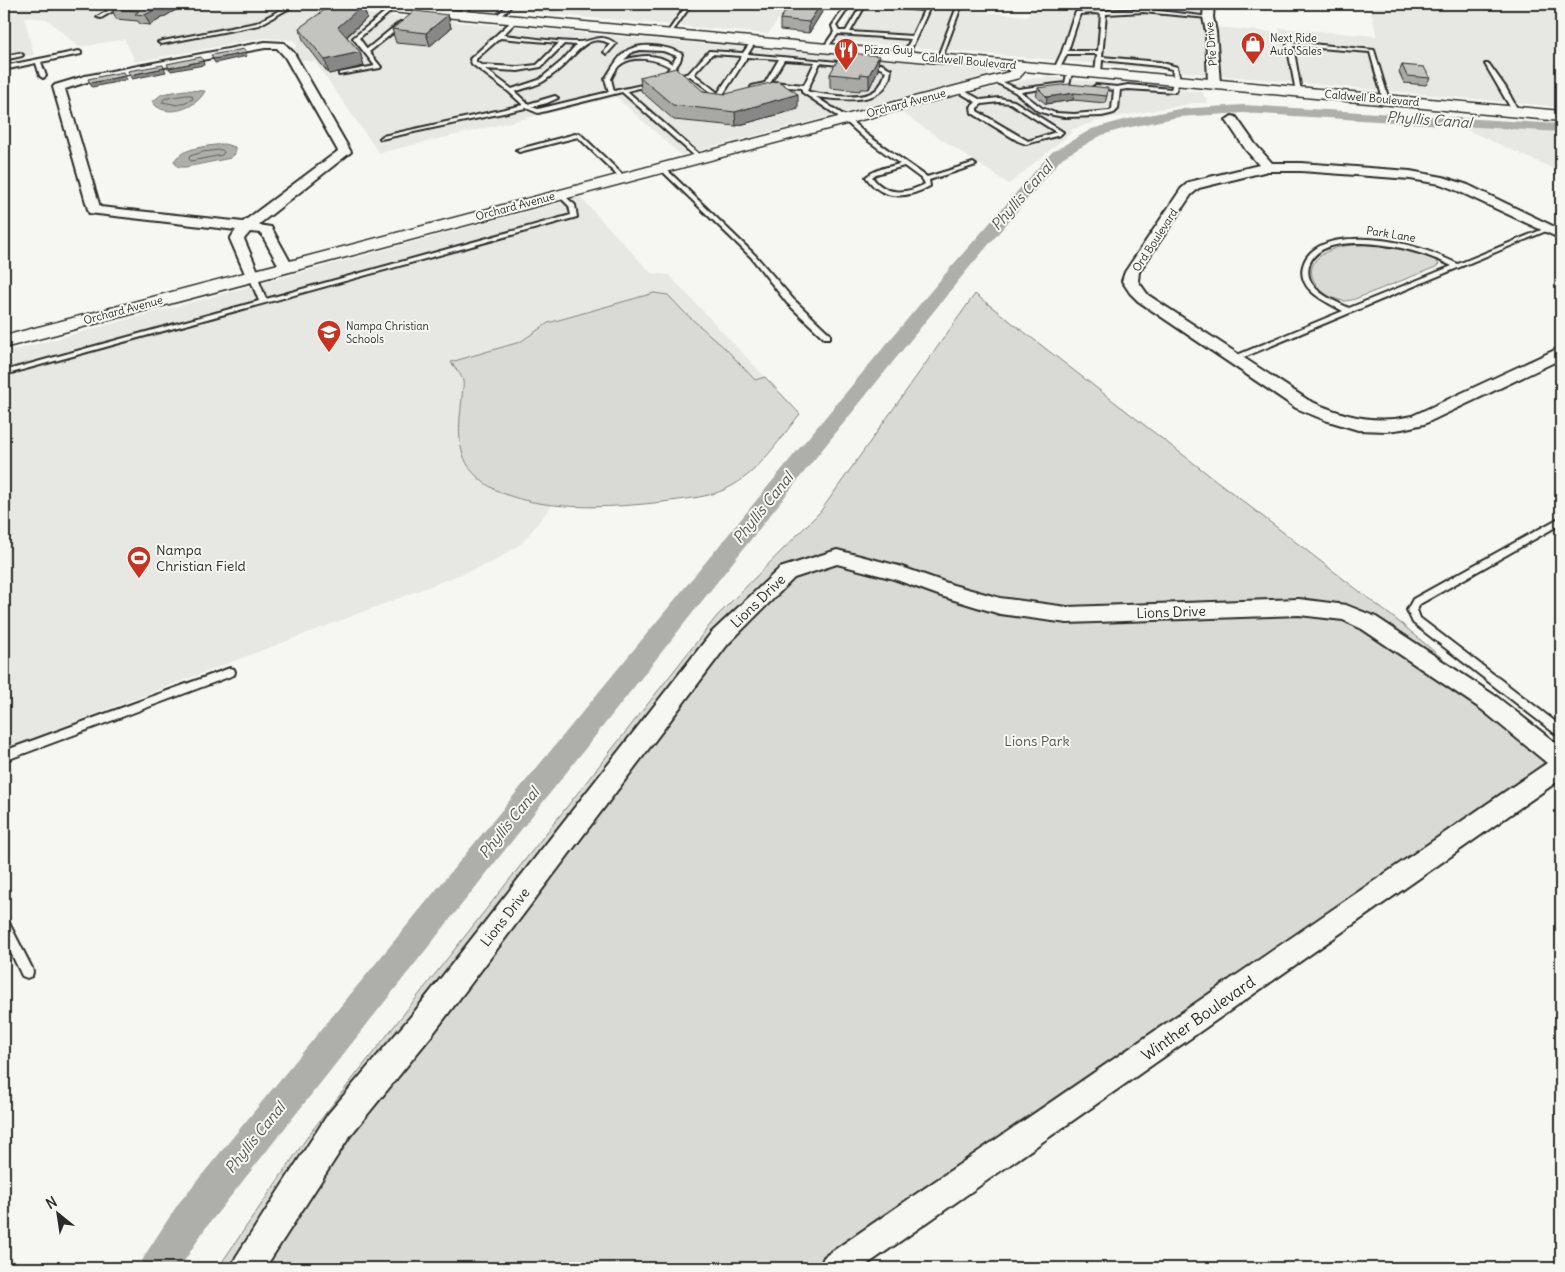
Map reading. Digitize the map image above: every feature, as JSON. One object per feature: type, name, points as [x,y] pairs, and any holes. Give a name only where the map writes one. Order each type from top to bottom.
[{"type":"main road","name":"Caldwell Boulevard","points":[[347,4],[393,8],[415,13],[460,14],[1023,66],[1067,77],[1100,61],[1176,80],[1561,116]]},
{"type":"main road","name":"Orchard Avenue","points":[[4,342],[994,80],[1014,74],[1023,66]]},
{"type":"street","name":"Pfe Drive","points":[[1209,4],[1208,17],[1211,32],[1214,84]]},
{"type":"street","points":[[253,276],[237,239],[246,227],[346,152],[292,57],[280,45],[265,45],[104,75],[59,87],[94,210],[246,227],[266,230],[286,267]]},
{"type":"street","points":[[1232,120],[1250,147],[1268,167]]},
{"type":"street","name":"Ord Boulevard","points":[[1561,235],[1443,181],[1410,175],[1301,167],[1268,167],[1194,185],[1186,192],[1132,272],[1130,281],[1143,298],[1302,404],[1325,415],[1372,427],[1398,426],[1418,420],[1561,353]]},
{"type":"street","name":"Lions Drive","points":[[247,1268],[339,1125],[422,1025],[720,638],[786,573],[837,557],[899,573],[948,591],[1000,606],[1067,615],[1299,607],[1346,614],[1369,623],[1489,703],[1561,760]]},
{"type":"street","name":"Winther Boulevard","points":[[835,1268],[1561,766]]},
{"type":"lane","points":[[99,17],[123,4]]},
{"type":"lane","points":[[161,42],[257,24],[295,4]]},
{"type":"lane","points":[[415,13],[432,4]]},
{"type":"lane","points":[[460,14],[472,4]]},
{"type":"lane","points":[[497,18],[511,4]]},
{"type":"lane","points":[[676,4],[689,4]]},
{"type":"lane","points":[[670,33],[689,4]]},
{"type":"lane","points":[[837,32],[834,26],[849,4]]},
{"type":"lane","points":[[848,31],[864,4],[927,9],[906,55]]},
{"type":"lane","points":[[939,58],[960,4]]},
{"type":"lane","points":[[1158,4],[1158,12]]},
{"type":"lane","points":[[341,74],[378,67],[356,38],[393,8]]},
{"type":"lane","points":[[1017,92],[1067,77],[1065,52],[1071,35],[1074,17],[1078,13],[1104,13],[1120,10],[1208,17]]},
{"type":"lane","points":[[1065,52],[1100,61],[1104,13]]},
{"type":"lane","points":[[517,19],[473,59],[474,64],[511,91],[530,110],[538,111],[691,74],[711,52],[852,64]]},
{"type":"lane","points":[[366,52],[404,22]]},
{"type":"lane","points":[[825,47],[837,32],[848,31],[914,38]]},
{"type":"lane","points":[[499,36],[580,44],[597,40],[608,41],[613,44],[607,52]]},
{"type":"lane","points":[[719,96],[753,41]]},
{"type":"lane","points":[[479,67],[518,68],[539,66],[564,42]]},
{"type":"lane","points":[[511,91],[541,81],[564,62],[580,44]]},
{"type":"lane","points":[[1298,91],[1290,44],[1372,51],[1386,100]]},
{"type":"lane","points":[[612,93],[608,79],[630,50],[637,48],[668,50],[680,54],[678,61],[671,66],[664,81]]},
{"type":"lane","points":[[4,68],[79,53]]},
{"type":"lane","points":[[4,58],[20,55]]},
{"type":"lane","points":[[619,63],[629,59],[644,58],[664,60],[671,66]]},
{"type":"lane","points":[[767,84],[782,59]]},
{"type":"lane","points":[[38,61],[43,76]]},
{"type":"lane","points":[[818,61],[804,91],[846,119],[866,136],[926,179],[928,185],[918,191],[906,194],[884,190],[871,181],[869,177],[874,173],[905,164]]},
{"type":"lane","points":[[808,94],[856,98],[880,90],[889,70],[881,66],[860,64]]},
{"type":"lane","points":[[1487,65],[1503,88],[1516,112]]},
{"type":"lane","points":[[691,74],[719,96],[729,94]]},
{"type":"lane","points":[[994,80],[1017,92],[1032,105],[1045,112],[1065,116],[1112,112],[1115,109],[1117,88]]},
{"type":"lane","points":[[1089,86],[1173,91],[1176,80]]},
{"type":"lane","points":[[748,89],[767,84],[806,87]]},
{"type":"lane","points":[[957,89],[980,102],[999,100],[1012,102],[1060,132],[1028,143],[974,112],[974,107],[980,102]]},
{"type":"lane","points":[[623,90],[699,157]]},
{"type":"lane","points":[[383,138],[555,98]]},
{"type":"lane","points":[[519,150],[579,135],[622,177]]},
{"type":"lane","points":[[926,179],[973,165]]},
{"type":"lane","points":[[661,167],[753,256],[790,301],[828,336]]},
{"type":"lane","points":[[4,373],[575,216],[572,205],[560,194]]},
{"type":"lane","points":[[1234,358],[1548,229]]},
{"type":"lane","name":"Park Lane","points":[[1348,311],[1312,288],[1306,278],[1305,270],[1308,260],[1314,252],[1326,246],[1353,240],[1386,242],[1426,252],[1458,266]]},
{"type":"lane","points":[[253,276],[263,301]]},
{"type":"lane","points":[[1561,520],[1416,602],[1412,610],[1416,620],[1561,732]]},
{"type":"lane","points":[[4,756],[230,672]]},
{"type":"lane","points":[[4,925],[27,972]]},
{"type":"shaded area","points":[[4,4],[258,4],[983,69],[989,73],[986,76],[681,155],[616,97],[379,153],[315,62],[292,58],[297,44],[293,40],[264,38],[135,62],[125,39],[79,47],[47,19],[24,17],[34,55],[4,60]]},
{"type":"shaded area","points":[[442,4],[789,4],[768,34]]},
{"type":"shaded area","points":[[857,4],[951,4],[949,9],[1028,16],[1033,4],[1214,4],[1215,27],[1280,33],[1279,28],[1377,36],[1370,9],[1307,4],[1561,4],[1561,107],[836,40]]},
{"type":"shaded area","points":[[1048,77],[1202,92],[1208,103],[1194,103],[1100,120],[1070,130],[1072,132],[1009,184],[899,111],[1034,78]]},
{"type":"shaded area","points":[[1454,124],[1561,132],[1561,172]]},
{"type":"shaded area","points":[[580,197],[651,273],[669,275],[800,414],[754,471],[725,490],[689,499],[593,508],[552,505],[522,543],[493,562],[4,749],[4,353]]},
{"type":"green space","points":[[1364,244],[1404,248],[1424,254],[1439,264],[1436,267],[1355,299],[1344,301],[1328,296],[1312,277],[1314,263],[1320,256],[1336,248]]},
{"type":"green space","points":[[654,293],[668,295],[685,313],[727,350],[755,380],[765,377],[800,414],[767,456],[748,475],[726,489],[695,498],[663,502],[615,506],[559,506],[531,502],[506,494],[485,483],[469,467],[462,450],[459,433],[463,383],[461,376],[451,362],[520,342],[548,323]]},
{"type":"green space","name":"Lions Park","points":[[975,294],[1403,625],[1561,759],[1561,766],[1425,861],[1123,1063],[833,1268],[218,1268],[310,1133],[717,616],[820,512]]},
{"type":"water","points":[[185,90],[205,91],[195,102],[181,110],[165,110],[152,102],[162,94]]},
{"type":"water","points":[[224,144],[235,147],[235,154],[231,158],[186,167],[178,167],[174,161],[178,156],[190,150]]},
{"type":"building","points":[[121,4],[164,4],[145,15],[135,14],[139,11],[112,9]]},
{"type":"building","points":[[333,4],[363,5],[338,27],[360,52],[325,60],[299,28]]},
{"type":"building","points":[[791,4],[821,4],[809,22],[780,19]]},
{"type":"building","points":[[415,11],[448,15],[426,33],[392,29]]},
{"type":"building","points":[[244,49],[246,53],[213,59],[211,55]]},
{"type":"building","points":[[842,52],[879,56],[869,75],[860,74],[861,77],[830,74]]},
{"type":"building","points":[[201,57],[203,61],[169,68],[167,64]]},
{"type":"building","points":[[163,65],[164,68],[130,75],[128,71]]},
{"type":"building","points":[[1402,65],[1424,67],[1430,78],[1407,76]]},
{"type":"building","points":[[676,68],[703,91],[726,94],[778,81],[798,94],[735,112],[673,105],[640,77]]},
{"type":"building","points":[[123,72],[125,76],[90,83],[88,79]]},
{"type":"building","points":[[1069,84],[1108,88],[1107,96],[1074,93],[1047,97],[1038,88]]},
{"type":"waterway","name":"Phyllis Canal","points":[[158,1268],[191,1217],[805,456],[957,271],[1057,155],[1097,132],[1123,124],[1179,113],[1243,109],[1561,128]]},
{"type":"place","name":"Next Ride Auto Sales","points":[[1253,65]]},
{"type":"place","name":"Pizza Guy","points":[[846,71]]},
{"type":"place","name":"Nampa Christian Schools","points":[[329,353]]},
{"type":"place","name":"Nampa Christian Field","points":[[139,579]]}]
